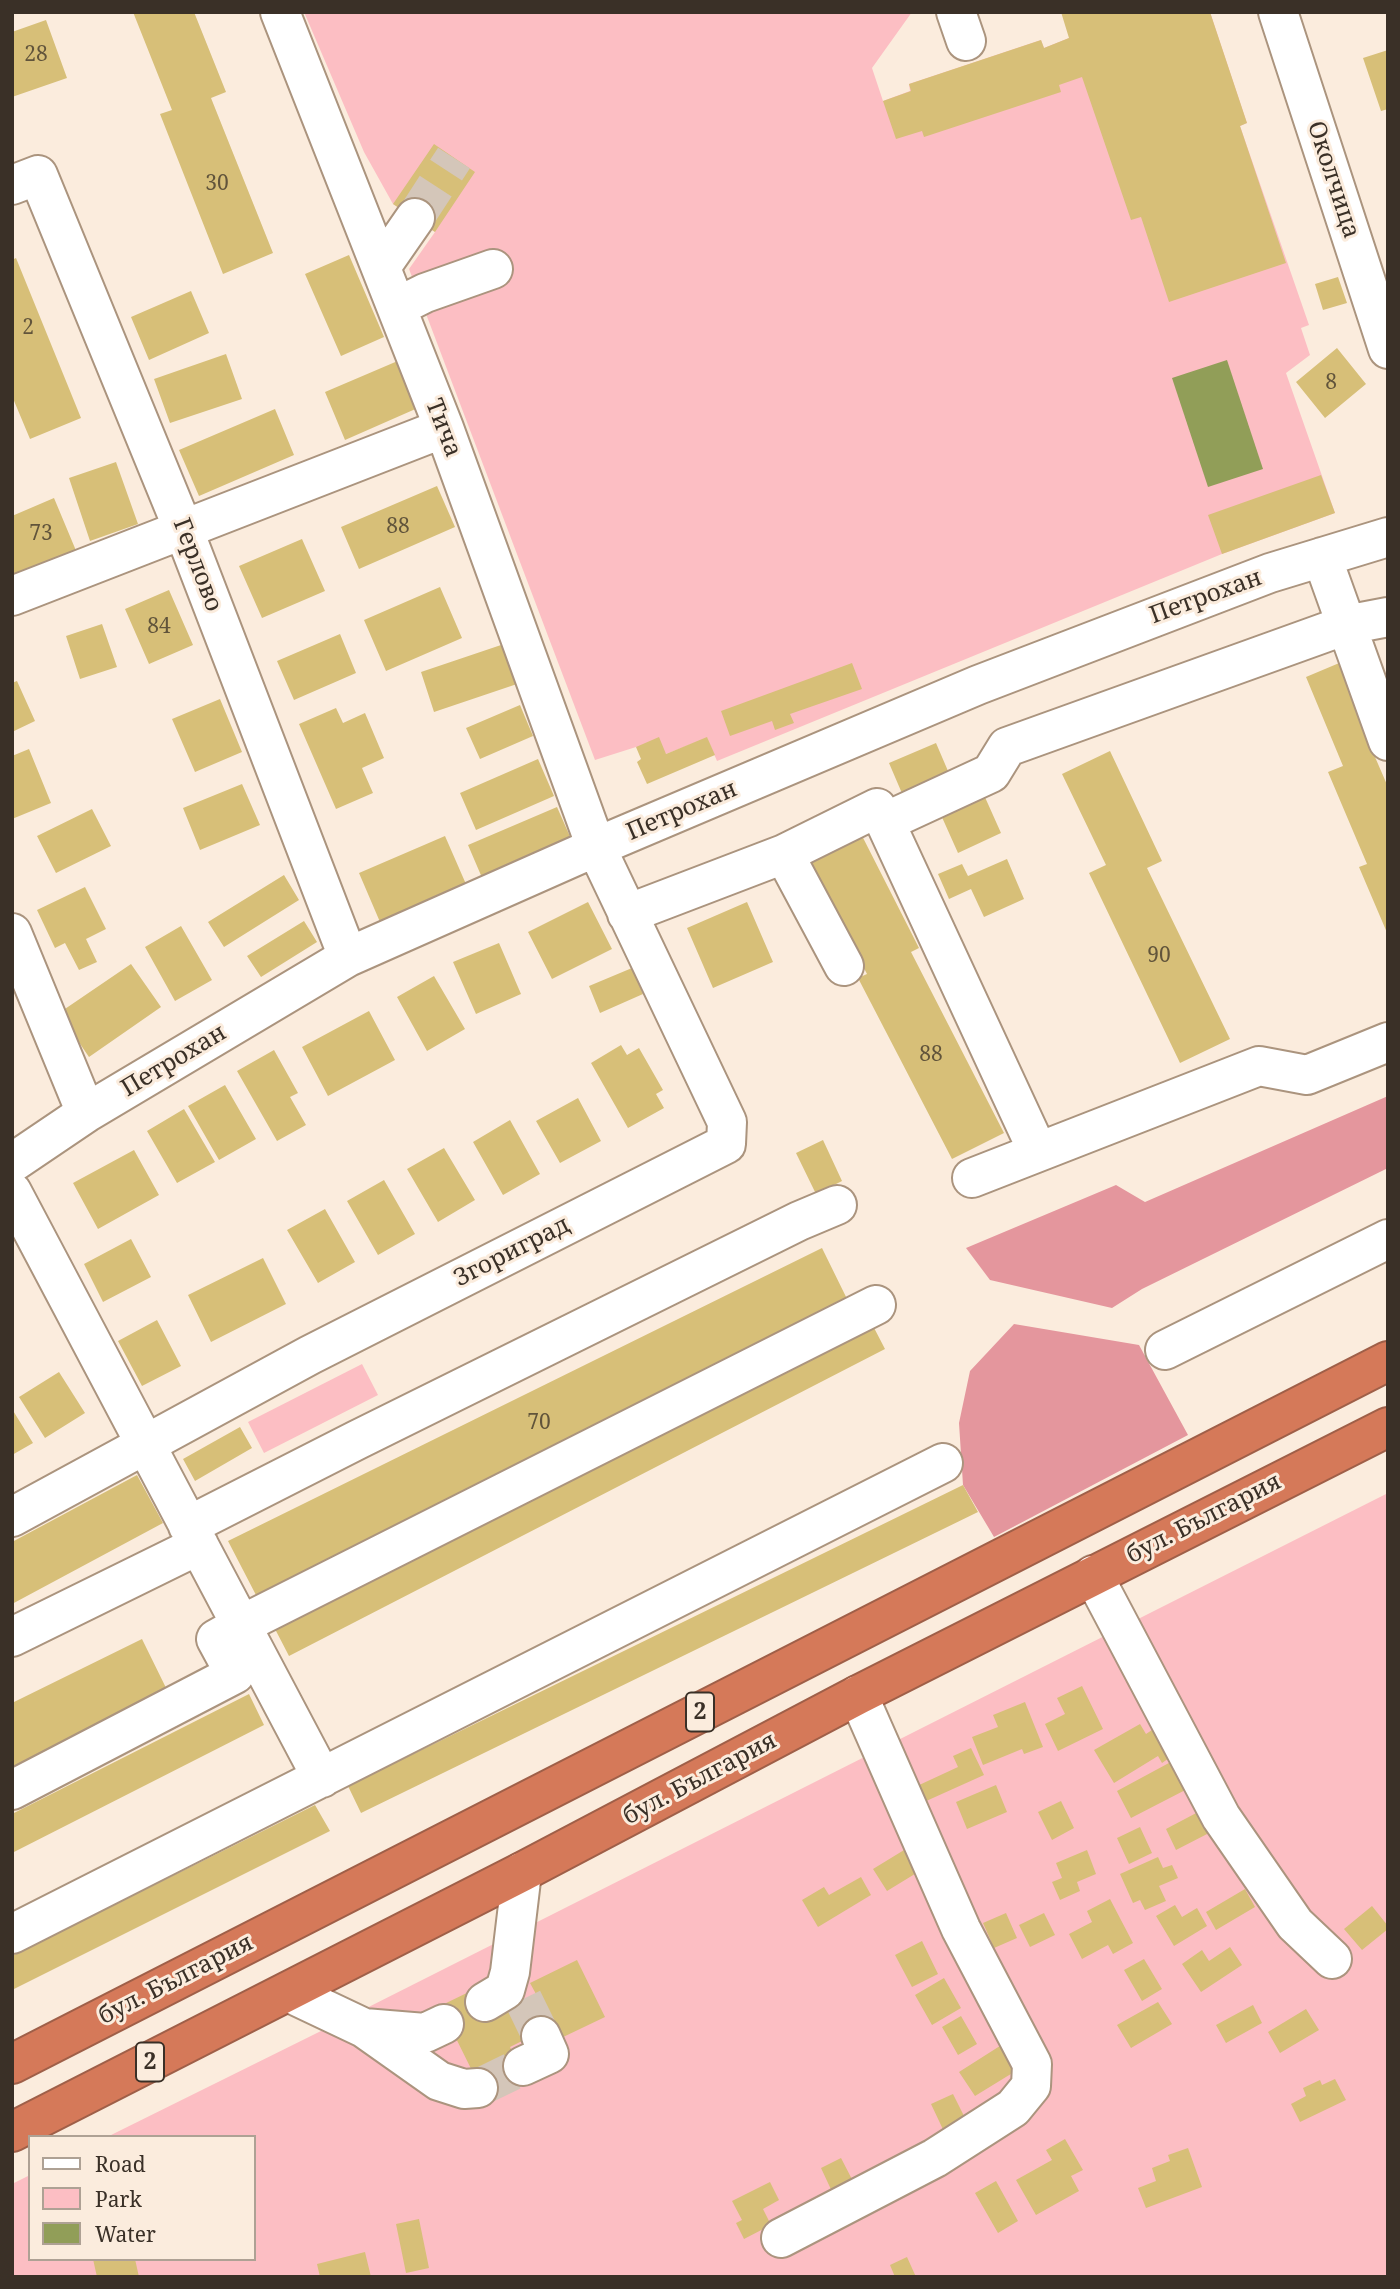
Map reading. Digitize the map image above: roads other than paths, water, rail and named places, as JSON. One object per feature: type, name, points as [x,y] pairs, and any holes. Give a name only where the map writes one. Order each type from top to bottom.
[{"type":"highway","name":"бул. България","points":[[12,2064],[1388,1361]]},
{"type":"highway","name":"бул. България","points":[[12,2132],[522,1872],[858,1695],[1388,1427]]},
{"type":"street","name":"Тича","points":[[280,12],[444,428],[597,847]]},
{"type":"street","name":"Околчица","points":[[1278,12],[1375,266],[1388,349]]},
{"type":"street","name":"Герлово","points":[[25,180],[184,531],[348,957]]},
{"type":"street","points":[[381,267],[415,218]]},
{"type":"street","points":[[397,307],[425,293],[493,269]]},
{"type":"street","points":[[12,596],[444,428]]},
{"type":"street","name":"Петрохан","points":[[12,1163],[86,1113],[348,957],[597,847],[978,685],[1191,602],[1388,537]]},
{"type":"street","points":[[1322,557],[1388,741]]},
{"type":"street","points":[[885,822],[991,773],[1007,747],[1346,625],[1388,617]]},
{"type":"street","points":[[627,914],[784,854],[877,808],[1038,1152]]},
{"type":"street","name":"Згориград","points":[[12,1517],[310,1355],[726,1144],[727,1122],[597,847]]},
{"type":"street","points":[[784,854],[844,966]]},
{"type":"street","points":[[12,933],[86,1113]]},
{"type":"street","points":[[972,1178],[1259,1066],[1307,1075],[1388,1042]]},
{"type":"street","points":[[12,1192],[322,1778]]},
{"type":"street","points":[[12,1637],[357,1440],[786,1227],[837,1205]]},
{"type":"street","points":[[1165,1350],[1388,1239]]},
{"type":"street","points":[[12,1790],[235,1674],[216,1639],[876,1305]]},
{"type":"street","points":[[12,1934],[943,1463]]},
{"type":"street","points":[[1093,1575],[1221,1817],[1295,1924],[1332,1959]]},
{"type":"street","points":[[781,2238],[935,2158],[1013,2109],[1031,2086],[1032,2064],[961,1929],[858,1695]]},
{"type":"street","points":[[485,2002],[516,1986],[522,1872]]},
{"type":"street","points":[[288,1992],[364,2028],[439,2081],[464,2089],[478,2088]]},
{"type":"street","points":[[364,2028],[425,2032],[444,2024]]},
{"type":"water","points":[[1227,360],[1263,469],[1208,487],[1172,378]]},
{"type":"tunnel","points":[[415,218],[454,158]]},
{"type":"tunnel","points":[[523,1999],[541,2036]]},
{"type":"tunnel","points":[[478,2088],[523,2066]]}]
